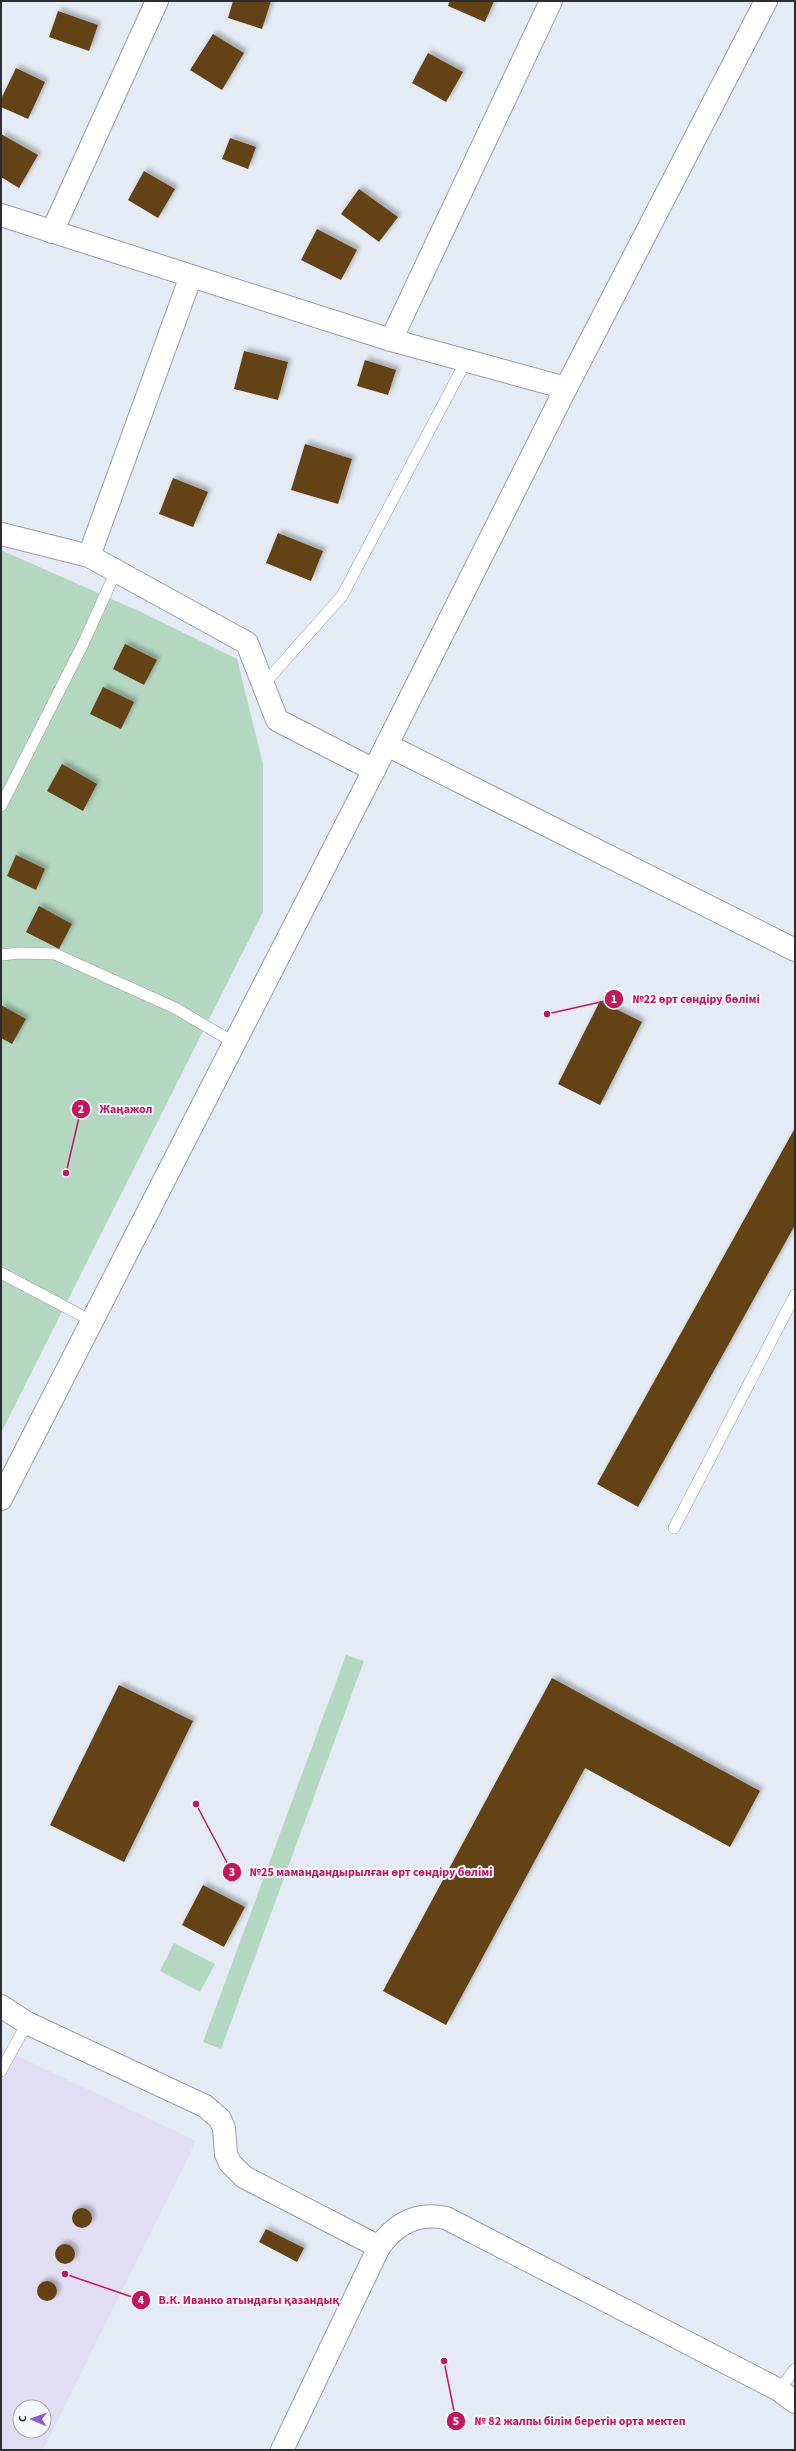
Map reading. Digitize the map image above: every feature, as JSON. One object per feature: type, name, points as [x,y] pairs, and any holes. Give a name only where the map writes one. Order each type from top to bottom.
[{"type":"street","points":[[52,232],[157,1]]},
{"type":"street","points":[[390,340],[551,1]]},
{"type":"street","points":[[1,1499],[233,1042],[387,745],[566,388],[766,1]]},
{"type":"street","points":[[1,215],[390,340],[566,388]]},
{"type":"street","points":[[90,556],[191,276]]},
{"type":"street","points":[[1,534],[90,556],[117,569],[247,643],[277,720],[374,770]]},
{"type":"street","points":[[387,745],[795,950]]},
{"type":"street","points":[[1,2006],[27,2023],[205,2106],[220,2119],[224,2128],[226,2154],[230,2163],[244,2177],[379,2247]]},
{"type":"street","points":[[282,2450],[379,2247],[393,2231],[413,2218],[432,2215],[446,2218],[787,2396]]},
{"type":"lane","points":[[263,686],[342,596],[466,361]]},
{"type":"lane","points":[[1,806],[83,644],[117,569]]},
{"type":"lane","points":[[1,955],[20,953],[55,954],[175,1008],[233,1042]]},
{"type":"lane","points":[[1,1273],[92,1321]]},
{"type":"lane","points":[[674,1528],[795,1295]]},
{"type":"lane","points":[[1,2071],[27,2023]]},
{"type":"lane","points":[[787,2396],[795,2369]]},
{"type":"shaded area","points":[[1,2048],[196,2141],[52,2432],[52,2399],[12,2399],[12,2439],[48,2439],[43,2450],[1,2450]]},
{"type":"green space","points":[[1,550],[141,612],[237,659],[263,764],[263,912],[1,1433]]},
{"type":"green space","points":[[346,1655],[364,1661],[221,2049],[203,2042]]},
{"type":"green space","points":[[174,1943],[215,1964],[200,1992],[160,1971]]},
{"type":"building","points":[[233,1],[271,1],[262,29],[228,18]]},
{"type":"building","points":[[450,1],[494,1],[485,22],[448,6]]},
{"type":"building","points":[[58,11],[98,25],[89,51],[49,37]]},
{"type":"building","points":[[213,34],[244,53],[222,90],[190,70]]},
{"type":"building","points":[[428,53],[463,72],[446,102],[412,83]]},
{"type":"building","points":[[16,68],[45,82],[28,119],[1,107],[1,99]]},
{"type":"building","points":[[1,134],[38,155],[19,188],[1,177]]},
{"type":"building","points":[[230,138],[256,147],[248,169],[222,159]]},
{"type":"building","points":[[144,171],[175,189],[158,218],[128,200]]},
{"type":"building","points":[[359,189],[398,217],[379,242],[341,214]]},
{"type":"building","points":[[317,229],[357,250],[341,280],[301,260]]},
{"type":"building","points":[[244,351],[288,362],[278,400],[234,389]]},
{"type":"building","points":[[365,360],[396,370],[388,395],[357,386]]},
{"type":"building","points":[[305,444],[352,459],[338,504],[291,490]]},
{"type":"building","points":[[173,478],[208,492],[193,527],[159,514]]},
{"type":"building","points":[[278,533],[323,551],[311,581],[266,563]]},
{"type":"building","points":[[125,644],[157,660],[144,685],[113,669]]},
{"type":"building","points":[[103,687],[134,702],[121,729],[90,714]]},
{"type":"building","points":[[62,764],[97,784],[83,811],[47,791]]},
{"type":"building","points":[[16,855],[45,869],[36,890],[7,876]]},
{"type":"building","points":[[39,906],[72,924],[59,949],[26,932]]},
{"type":"building","points":[[600,1001],[642,1022],[600,1105],[558,1084]]},
{"type":"building","points":[[1,1005],[26,1019],[12,1044],[1,1038]]},
{"type":"building","points":[[795,1128],[795,1225],[638,1507],[597,1484]]},
{"type":"building","points":[[552,1678],[760,1791],[730,1847],[585,1768],[446,2025],[383,1991]]},
{"type":"building","points":[[119,1685],[193,1721],[124,1862],[50,1825]]},
{"type":"building","points":[[203,1885],[245,1907],[224,1947],[182,1925]]},
{"type":"building","points":[[78,2208],[86,2208],[92,2214],[92,2222],[86,2228],[78,2228],[72,2222],[72,2214]]},
{"type":"building","points":[[266,2229],[304,2248],[297,2262],[259,2242]]},
{"type":"building","points":[[61,2244],[69,2244],[75,2250],[75,2258],[69,2264],[61,2264],[55,2258],[55,2250]]},
{"type":"building","points":[[43,2281],[51,2281],[57,2287],[57,2295],[51,2301],[43,2301],[37,2295],[37,2287]]},
{"type":"place","name":"№22 өрт сөндіру бөлімі","points":[[547,1014]]},
{"type":"place","name":"Жаңажол","points":[[66,1173]]},
{"type":"place","name":"№25 мамандандырылған өрт сөндіру бөлімі","points":[[196,1804]]},
{"type":"place","name":"В.К. Иванко атындағы қазандық","points":[[65,2274]]},
{"type":"place","name":"№ 82 жалпы білім беретін орта мектеп","points":[[444,2361]]}]
